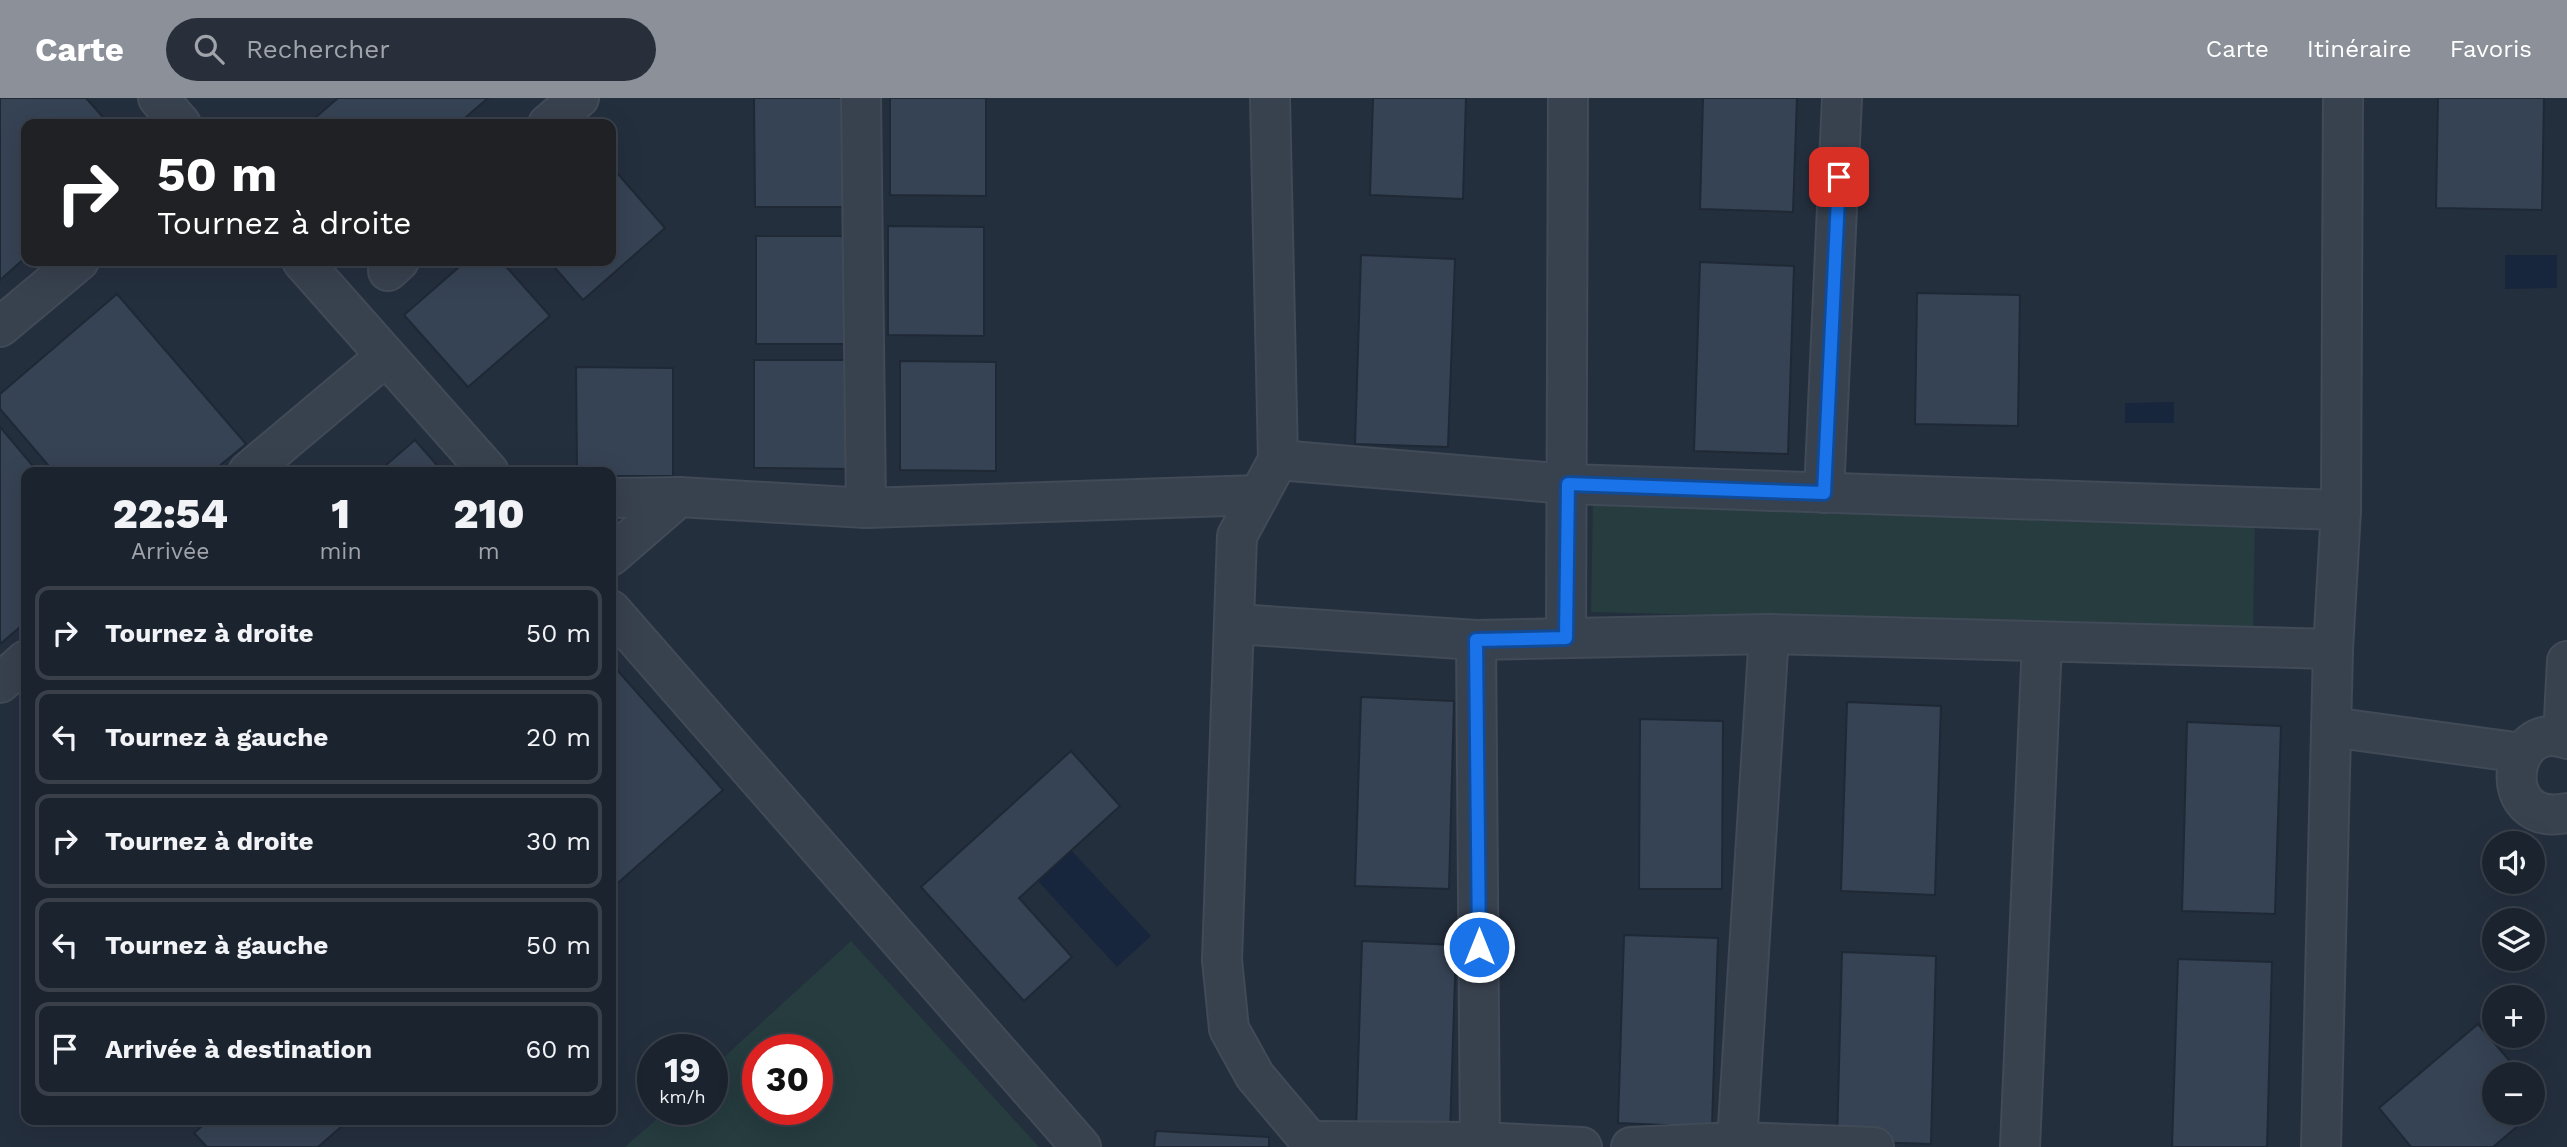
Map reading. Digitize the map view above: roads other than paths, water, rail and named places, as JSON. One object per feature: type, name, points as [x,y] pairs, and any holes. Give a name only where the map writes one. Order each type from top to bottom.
[{"type":"street","points":[[158,98],[177,119]]},
{"type":"street","points":[[554,119],[579,98]]},
{"type":"street","points":[[861,98],[866,509]]},
{"type":"street","points":[[1270,98],[1278,460],[1237,536],[1236,624],[1222,960],[1228,1029],[1255,1076],[1312,1144],[1581,1147]]},
{"type":"street","points":[[1566,638],[1568,98]]},
{"type":"street","points":[[1824,493],[1842,98]]},
{"type":"street","points":[[2321,1147],[2333,649],[2341,510],[2343,98]]},
{"type":"street","points":[[0,327],[73,266]]},
{"type":"street","points":[[306,266],[485,467]]},
{"type":"street","points":[[254,467],[386,356]]},
{"type":"street","points":[[1278,460],[1568,484],[2341,510]]},
{"type":"street","points":[[616,498],[679,497],[866,509],[1259,495]]},
{"type":"street","points":[[616,552],[679,497]]},
{"type":"street","points":[[616,616],[1081,1147]]},
{"type":"street","points":[[1236,624],[1476,640],[1769,634],[2333,649]]},
{"type":"street","points":[[1737,1142],[1769,634]]},
{"type":"street","points":[[1476,640],[1480,1144]]},
{"type":"street","points":[[2020,1147],[2042,643]]},
{"type":"street","points":[[2567,661],[2565,738],[2547,737],[2533,742],[2522,753],[2515,769],[2516,786],[2523,801],[2537,811],[2553,816],[2567,813]]},
{"type":"street","points":[[0,683],[21,664]]},
{"type":"street","points":[[2331,727],[2522,753]]},
{"type":"street","points":[[1631,1147],[1737,1142],[1874,1147]]},
{"type":"water","points":[[2505,255],[2557,255],[2557,288],[2505,289]]},
{"type":"water","points":[[2174,402],[2174,423],[2125,423],[2125,403]]},
{"type":"water","points":[[1071,850],[1151,936],[1117,967],[1038,881]]}]
